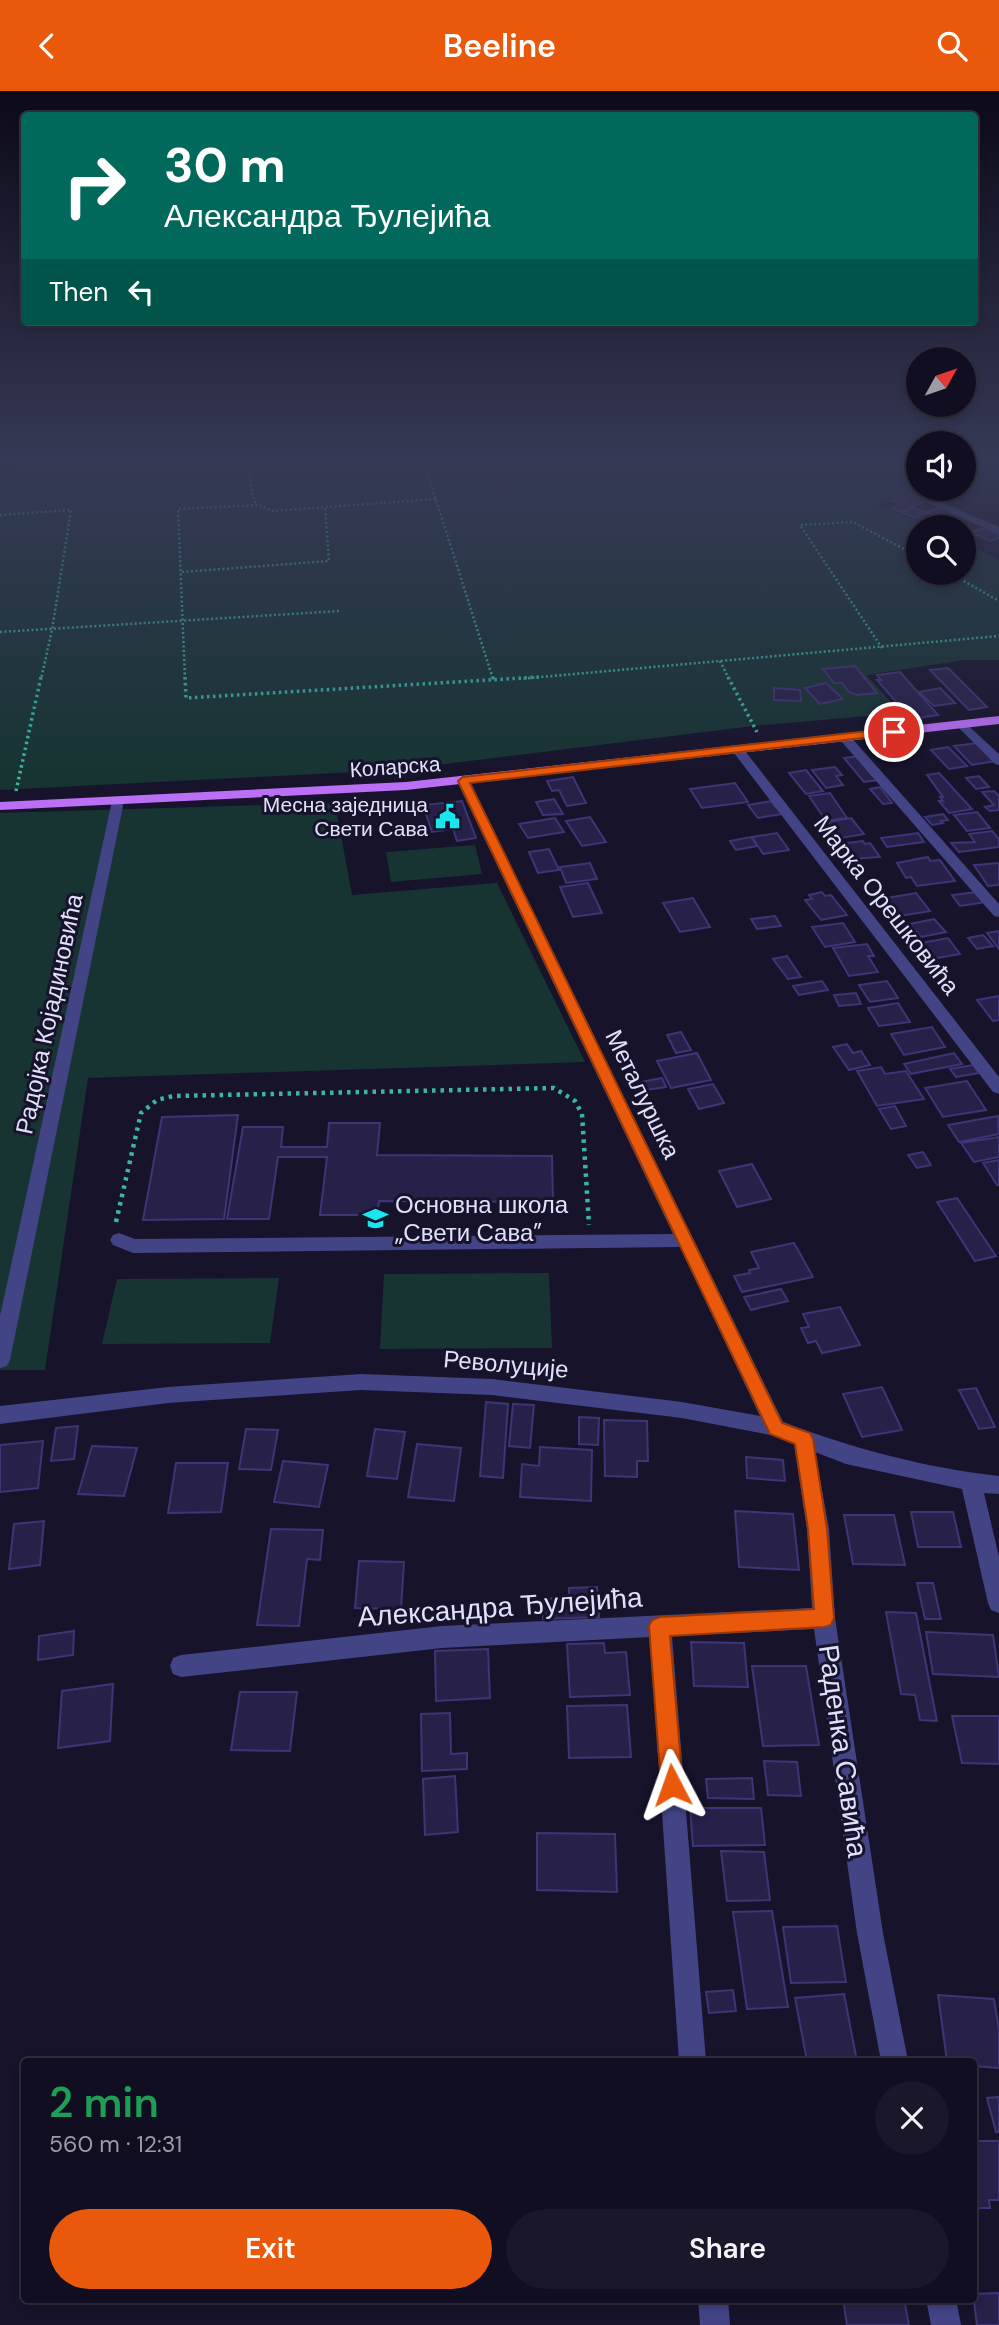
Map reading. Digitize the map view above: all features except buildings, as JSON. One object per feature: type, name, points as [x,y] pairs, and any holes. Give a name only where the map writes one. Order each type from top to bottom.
[{"type":"main road","name":"Коларска","points":[[5,806],[304,793],[463,781],[999,720]]},
{"type":"street","points":[[961,724],[999,761]]},
{"type":"street","points":[[845,738],[999,913]]},
{"type":"street","name":"Марка Орешковића","points":[[738,750],[999,1088]]},
{"type":"street","name":"Металуршка","points":[[463,781],[776,1429]]},
{"type":"street","name":"Радојка Којадиновића","points":[[0,1360],[118,801]]},
{"type":"street","points":[[119,1240],[133,1245],[590,1244],[686,1240]]},
{"type":"street","name":"Револуције","points":[[0,1415],[168,1395],[373,1382],[492,1387],[682,1410],[776,1429],[846,1455],[971,1482],[999,1485]]},
{"type":"street","name":"Раденка Савића","points":[[803,1439],[818,1529],[824,1618],[870,1933],[894,2058]]},
{"type":"street","points":[[971,1482],[999,1603]]},
{"type":"street","name":"Александра Ђулејића","points":[[181,1666],[442,1637],[824,1618]]},
{"type":"street","points":[[660,1626],[693,2058]]},
{"type":"street","points":[[713,2303],[715,2325]]},
{"type":"street","points":[[942,2303],[946,2325]]},
{"type":"path","points":[[5,806],[52,630],[62,566]]},
{"type":"path","points":[[181,566],[186,698],[494,681],[999,636]]},
{"type":"path","points":[[181,572],[258,566]]},
{"type":"path","points":[[457,566],[494,681]]},
{"type":"path","points":[[828,566],[882,648]]},
{"type":"path","points":[[971,585],[999,601]]},
{"type":"path","points":[[0,632],[339,611]]},
{"type":"path","points":[[720,661],[768,747]]},
{"type":"path","points":[[119,1240],[116,1220],[141,1113],[157,1100],[173,1096],[554,1088],[575,1101],[582,1114],[590,1244]]},
{"type":"green space","points":[[0,566],[906,566],[906,585],[976,585],[976,566],[999,566],[999,660],[964,660],[866,675],[901,713],[753,726],[396,770],[0,790]]},
{"type":"green space","points":[[335,803],[352,895],[497,883],[585,1062],[88,1078],[45,1370],[0,1370],[0,813]]},
{"type":"green space","points":[[475,845],[482,874],[391,882],[386,852]]},
{"type":"green space","points":[[549,1273],[552,1348],[380,1349],[384,1274]]},
{"type":"green space","points":[[279,1278],[270,1343],[102,1344],[117,1279]]},
{"type":"place","name":"Месна заједница Свети Сава","points":[[448,817]]},
{"type":"place","name":"Основна школа „Свети Сава”","points":[[375,1218]]},
{"type":"route","points":[[672,1785],[660,1626],[824,1618],[818,1529],[803,1439],[776,1429],[463,781],[894,732]]}]
